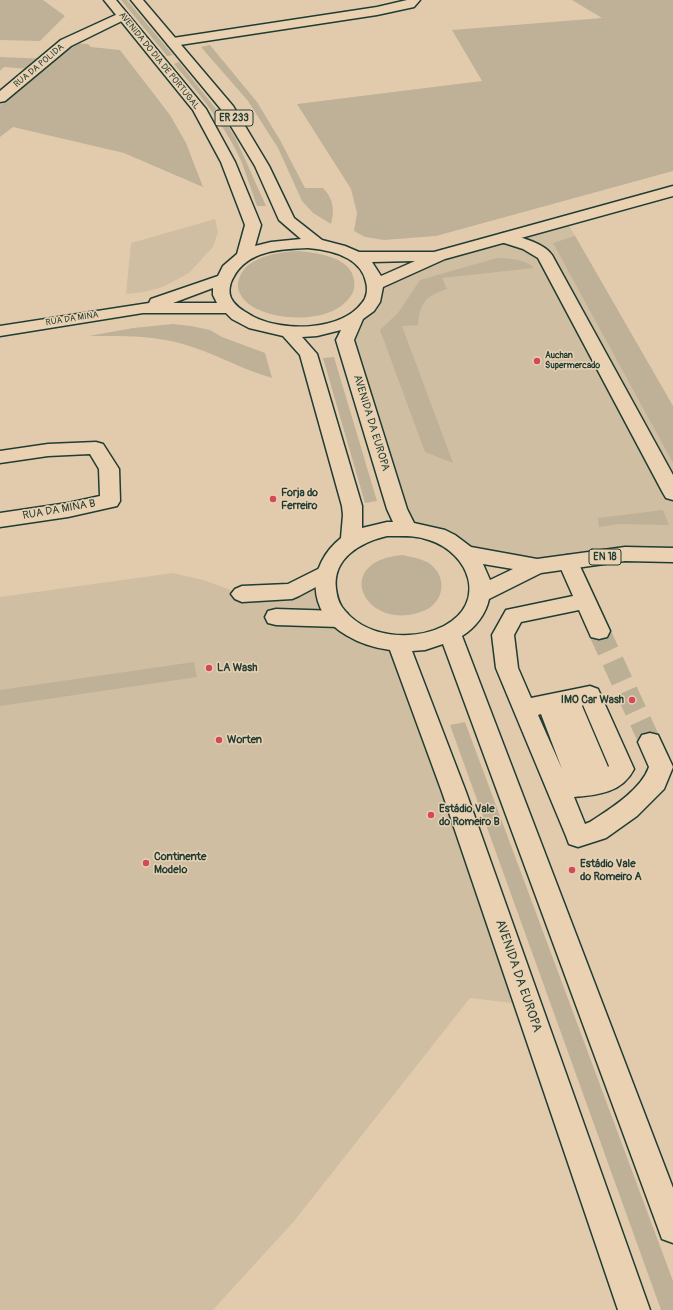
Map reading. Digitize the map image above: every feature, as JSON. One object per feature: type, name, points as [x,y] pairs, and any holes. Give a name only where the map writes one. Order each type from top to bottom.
[{"type":"main road","name":"AVENIDA DO DIA DE PORTUGAL","points":[[110,0],[199,109],[228,162],[253,225],[244,256]]},
{"type":"main road","name":"AVENIDA DO DIA DE PORTUGAL","points":[[137,0],[226,106],[243,131],[262,166],[287,220],[317,244]]},
{"type":"main road","points":[[173,42],[377,11],[410,4],[414,0]]},
{"type":"main road","name":"RUA DA POLIDA","points":[[0,98],[66,43],[122,16]]},
{"type":"main road","points":[[375,285],[439,256],[673,191]]},
{"type":"main road","points":[[504,238],[529,246],[544,256],[561,284],[673,493]]},
{"type":"main road","points":[[282,244],[317,244],[334,247],[355,257],[369,268],[374,278],[376,291],[369,306],[356,317],[342,324],[319,330],[289,332],[253,325],[236,315],[224,302],[220,289],[227,270],[244,256],[262,248],[282,244]]},
{"type":"main road","points":[[355,257],[439,256]]},
{"type":"main road","points":[[143,308],[224,279]]},
{"type":"main road","points":[[143,308],[230,308]]},
{"type":"main road","name":"RUA DA MINA","points":[[0,331],[143,308]]},
{"type":"main road","name":"AVENIDA DA EUROPA","points":[[356,317],[345,340],[397,509],[407,529]]},
{"type":"main road","points":[[289,332],[308,354],[352,506],[353,515],[351,541]]},
{"type":"main road","name":"RUA DA MINA B","points":[[0,457],[34,451],[73,447],[96,448],[109,469],[110,501],[68,510],[0,520]]},
{"type":"main road","points":[[387,529],[407,529],[438,535],[467,554],[476,566],[480,580],[480,594],[476,609],[466,622],[450,633],[425,642],[398,643],[380,641],[365,636],[352,629],[339,619],[328,603],[325,593],[326,573],[334,556],[351,541],[368,533],[387,529]]},
{"type":"main road","name":"EN 18","points":[[467,554],[537,566],[625,554],[673,555]]},
{"type":"main road","points":[[568,562],[599,631]]},
{"type":"main road","name":"EN 18","points":[[480,594],[537,566]]},
{"type":"main road","points":[[242,594],[292,590],[326,573]]},
{"type":"main road","points":[[586,601],[514,616],[503,635],[507,668],[578,836],[597,831],[628,809],[656,782],[662,767],[650,742]]},
{"type":"main road","points":[[276,617],[339,619]]},
{"type":"main road","points":[[450,633],[673,1228]]},
{"type":"main road","name":"AVENIDA DA EUROPA","points":[[398,643],[454,792],[634,1310]]},
{"type":"main road","points":[[524,709],[590,695],[622,766],[622,770],[592,786],[567,788],[551,774]]},
{"type":"main road","points":[[558,702],[592,786]]},
{"type":"shaded area","points":[[0,0],[43,0],[65,16],[40,41],[0,40]]},
{"type":"shaded area","points":[[121,0],[127,0],[173,55],[167,56]]},
{"type":"shaded area","points":[[572,0],[673,0],[673,171],[436,236],[384,240],[365,237],[354,231],[357,213],[351,189],[297,104],[482,81],[452,30],[602,18]]},
{"type":"shaded area","points":[[72,43],[88,44],[91,47],[120,50],[170,115],[186,143],[203,187],[124,153],[13,127],[0,137],[0,105],[41,70],[4,67],[0,71],[0,57],[51,59]]},
{"type":"shaded area","points":[[210,45],[257,102],[280,140],[305,188],[323,188],[329,196],[333,209],[331,224],[313,213],[302,201],[278,148],[248,101],[201,47]]},
{"type":"shaded area","points":[[179,62],[223,118],[236,139],[266,206],[257,206],[236,149],[220,123],[174,64]]},
{"type":"shaded area","points":[[215,219],[218,232],[213,247],[189,273],[163,287],[144,292],[126,294],[131,243]]},
{"type":"shaded area","points":[[566,220],[673,406],[673,555],[537,566],[407,529],[345,340],[376,291],[439,256]]},
{"type":"shaded area","points":[[575,236],[673,406],[673,463],[553,243]]},
{"type":"shaded area","points":[[299,251],[324,255],[340,261],[352,272],[354,280],[353,291],[342,305],[331,312],[319,315],[306,317],[279,316],[267,313],[254,307],[241,296],[238,284],[241,275],[253,262],[271,255]]},
{"type":"shaded area","points":[[497,258],[526,262],[534,268],[442,278],[447,289],[434,294],[425,301],[420,311],[418,325],[402,326],[453,463],[425,452],[380,330],[398,313],[420,280]]},
{"type":"shaded area","points":[[173,324],[210,330],[222,337],[265,353],[272,378],[206,352],[171,341],[136,337],[89,336],[133,328]]},
{"type":"shaded area","points":[[334,357],[377,501],[365,503],[323,358]]},
{"type":"shaded area","points":[[663,510],[669,525],[620,524],[599,527],[598,518]]},
{"type":"shaded area","points":[[403,555],[427,562],[437,571],[441,582],[440,594],[433,605],[422,612],[395,615],[380,611],[369,602],[363,591],[362,579],[368,568],[381,559]]},
{"type":"shaded area","points":[[173,573],[203,580],[242,594],[292,591],[326,573],[334,613],[398,643],[528,1005],[470,998],[295,1220],[213,1310],[0,1310],[0,597]]},
{"type":"shaded area","points":[[194,662],[197,677],[0,706],[0,690]]},
{"type":"shaded area","points":[[465,722],[673,1281],[673,1310],[661,1310],[450,725]]},
{"type":"tunnel","points":[[599,631],[650,742]]},
{"type":"place","name":"Auchan Supermercado","points":[[537,361]]},
{"type":"place","name":"Forja do Ferreiro","points":[[273,499]]},
{"type":"place","name":"LA Wash","points":[[209,668]]},
{"type":"place","name":"IMO Car Wash","points":[[632,700]]},
{"type":"place","name":"Worten","points":[[219,740]]},
{"type":"place","name":"Estádio Vale do Romeiro B","points":[[431,815]]},
{"type":"place","name":"Continente Modelo","points":[[146,863]]},
{"type":"place","name":"Estádio Vale do Romeiro A","points":[[572,870]]}]
